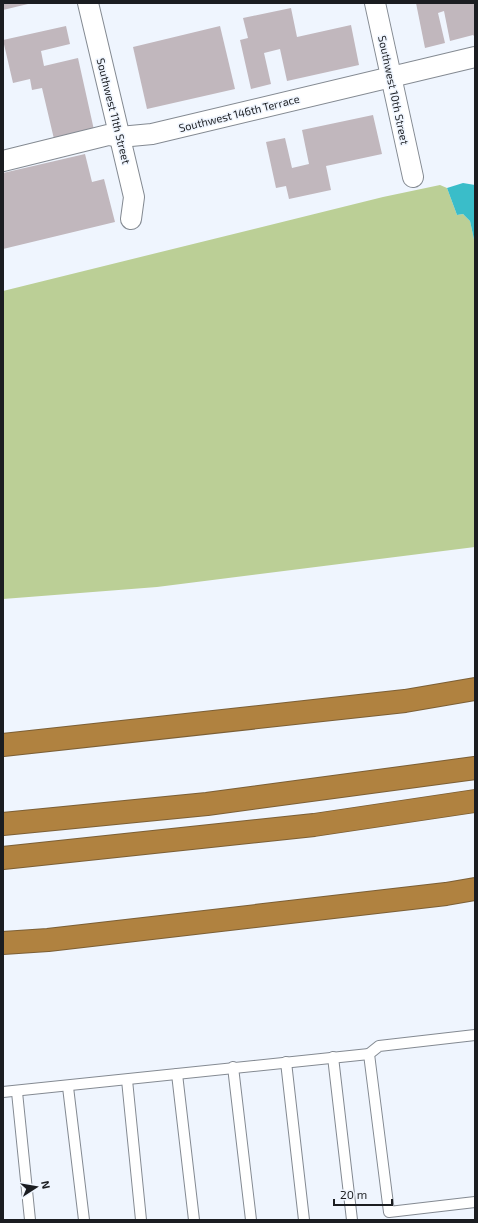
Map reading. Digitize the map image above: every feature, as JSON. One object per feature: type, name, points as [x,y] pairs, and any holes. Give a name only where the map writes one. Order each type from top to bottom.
[{"type":"highway","points":[[3,745],[405,700],[475,688]]},
{"type":"highway","points":[[3,824],[207,804],[475,768]]},
{"type":"highway","points":[[3,858],[314,825],[475,801]]},
{"type":"highway","points":[[3,943],[48,940],[446,894],[475,889]]},
{"type":"street","name":"Southwest 11th Street","points":[[88,3],[134,197],[131,219]]},
{"type":"street","name":"Southwest 10th Street","points":[[374,3],[413,177]]},
{"type":"street","name":"Southwest 146th Terrace","points":[[3,161],[108,135],[120,137],[152,134],[475,57]]},
{"type":"lane","points":[[3,1092],[68,1087],[233,1067],[369,1054],[379,1046],[475,1036]]},
{"type":"lane","points":[[369,1054],[389,1212],[475,1202]]},
{"type":"lane","points":[[333,1057],[352,1220]]},
{"type":"lane","points":[[286,1062],[304,1220]]},
{"type":"lane","points":[[233,1067],[251,1220]]},
{"type":"lane","points":[[177,1074],[194,1220]]},
{"type":"lane","points":[[127,1080],[141,1220]]},
{"type":"lane","points":[[68,1087],[84,1220]]},
{"type":"lane","points":[[17,1092],[30,1220]]},
{"type":"green space","points":[[440,185],[447,188],[457,215],[463,214],[470,221],[475,244],[475,547],[157,587],[3,599],[3,291],[383,197]]},
{"type":"water","points":[[463,183],[475,185],[475,244],[470,221],[463,214],[457,215],[447,188]]},
{"type":"building","points":[[3,3],[28,3],[28,4],[3,10]]},
{"type":"building","points":[[416,3],[475,3],[475,37],[473,35],[450,41],[444,11],[438,13],[445,43],[425,48]]},
{"type":"building","points":[[291,8],[297,37],[351,25],[359,65],[287,81],[280,49],[264,53],[271,84],[251,89],[240,40],[248,38],[243,18]]},
{"type":"building","points":[[66,26],[70,44],[41,51],[44,66],[78,58],[94,130],[54,139],[42,88],[32,90],[30,79],[13,83],[3,40]]},
{"type":"building","points":[[220,26],[235,89],[147,109],[133,47]]},
{"type":"building","points":[[373,115],[382,154],[326,166],[331,190],[289,199],[286,186],[276,188],[266,142],[285,138],[292,168],[309,164],[302,130]]},
{"type":"building","points":[[85,154],[92,182],[104,179],[115,222],[3,249],[3,173]]}]
